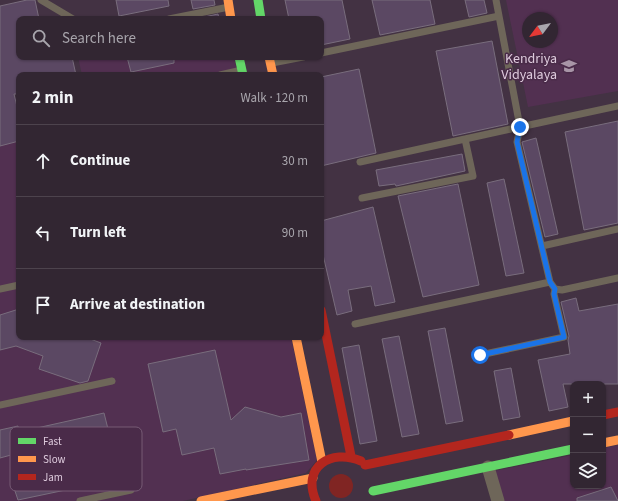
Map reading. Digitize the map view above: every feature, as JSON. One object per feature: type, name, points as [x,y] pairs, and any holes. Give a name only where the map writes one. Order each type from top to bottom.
[{"type":"street","points":[[258,0],[261,16]]},
{"type":"street","points":[[228,3],[230,16]]},
{"type":"street","points":[[240,60],[242,72]]},
{"type":"street","points":[[270,60],[272,72]]},
{"type":"street","points":[[324,325],[351,456]]},
{"type":"street","points":[[297,340],[322,462]]},
{"type":"street","points":[[606,414],[618,412]]},
{"type":"street","points":[[365,465],[570,422]]},
{"type":"street","points":[[606,442],[618,440]]},
{"type":"street","points":[[373,491],[570,450]]},
{"type":"street","points":[[316,501],[312,488],[316,470],[322,462],[332,456],[343,454],[351,456],[365,465],[372,478],[373,491],[370,501]]},
{"type":"street","points":[[488,467],[498,501]]},
{"type":"street","points":[[201,501],[313,478]]},
{"type":"lane","points":[[41,0],[68,16]]},
{"type":"lane","points":[[480,355],[564,337],[554,294],[555,289],[550,282],[517,142],[520,127],[496,0]]},
{"type":"lane","points":[[180,16],[228,3]]},
{"type":"lane","points":[[324,52],[499,16]]},
{"type":"lane","points":[[360,162],[618,106]]},
{"type":"lane","points":[[362,198],[473,176],[466,139]]},
{"type":"lane","points":[[542,246],[618,230]]},
{"type":"lane","points":[[555,289],[562,290],[618,278]]},
{"type":"lane","points":[[355,324],[550,282]]},
{"type":"lane","points":[[0,289],[16,286]]},
{"type":"lane","points":[[0,405],[112,381]]},
{"type":"lane","points":[[80,501],[126,491]]},
{"type":"shaded area","name":"Kendriya Vidyalaya","points":[[506,0],[618,0],[618,91],[528,107]]},
{"type":"shaded area","points":[[79,60],[235,60],[237,72],[81,72]]},
{"type":"shaded area","points":[[16,99],[16,340],[292,340],[317,460],[306,473],[183,501],[0,501],[0,102]]},
{"type":"shaded area","points":[[618,445],[618,501],[503,501],[494,471],[570,456],[570,489],[606,489],[606,447]]},
{"type":"shaded area","points":[[341,474],[350,477],[353,486],[350,495],[341,498],[332,495],[329,486],[332,477]]},
{"type":"building","points":[[27,0],[35,0],[38,16],[16,16],[16,60],[73,60],[75,72],[16,72],[16,94],[14,94],[16,102],[16,142],[0,146],[0,6]]},
{"type":"building","points":[[116,0],[168,0],[169,6],[119,16]]},
{"type":"building","points":[[191,0],[214,0],[215,5],[193,9]]},
{"type":"building","points":[[285,0],[342,0],[350,39],[324,44],[324,16],[288,16]]},
{"type":"building","points":[[372,0],[430,0],[435,24],[380,35]]},
{"type":"building","points":[[465,0],[484,0],[487,13],[469,17]]},
{"type":"building","points":[[492,41],[508,124],[453,136],[436,51]]},
{"type":"building","points":[[128,60],[174,60],[174,63],[131,72]]},
{"type":"building","points":[[359,69],[376,153],[324,165],[324,76]]},
{"type":"building","points":[[618,121],[618,223],[584,230],[565,132]]},
{"type":"building","points":[[536,138],[558,234],[545,237],[522,142]]},
{"type":"building","points":[[462,154],[465,171],[396,186],[395,184],[379,186],[376,170]]},
{"type":"building","points":[[504,179],[524,273],[506,276],[487,183]]},
{"type":"building","points":[[458,184],[479,285],[423,297],[398,196]]},
{"type":"building","points":[[373,207],[395,302],[375,306],[371,286],[348,290],[352,311],[337,315],[324,259],[324,220]]},
{"type":"building","points":[[576,298],[579,311],[618,304],[618,384],[606,384],[606,381],[570,381],[570,384],[563,384],[568,407],[549,411],[538,360],[570,354],[568,340],[569,336],[561,302]]},
{"type":"building","points":[[16,310],[16,340],[93,340],[101,343],[88,381],[80,383],[39,369],[43,356],[16,346],[0,350],[0,315]]},
{"type":"building","points":[[445,328],[463,421],[446,424],[428,331]]},
{"type":"building","points":[[399,336],[419,434],[402,437],[382,339]]},
{"type":"building","points":[[359,345],[377,441],[360,444],[342,348]]},
{"type":"building","points":[[215,350],[231,420],[245,407],[281,417],[301,413],[309,460],[220,474],[214,448],[182,455],[176,429],[163,432],[148,364]]},
{"type":"building","points":[[511,368],[520,417],[503,420],[494,371]]},
{"type":"building","points":[[104,413],[108,427],[41,427]]},
{"type":"building","points":[[10,428],[10,455],[0,458],[0,430]]},
{"type":"building","points":[[611,487],[618,501],[577,501],[577,498]]},
{"type":"building","points":[[15,491],[61,491],[18,500]]},
{"type":"traffic: fast","points":[[258,0],[261,16]]},
{"type":"traffic: fast","points":[[240,60],[242,72]]},
{"type":"traffic: fast","points":[[373,491],[570,450]]},
{"type":"traffic: slow","points":[[228,0],[231,16]]},
{"type":"traffic: slow","points":[[270,60],[272,72]]},
{"type":"traffic: slow","points":[[297,340],[322,462]]},
{"type":"traffic: slow","points":[[509,435],[570,422]]},
{"type":"traffic: slow","points":[[606,442],[618,440]]},
{"type":"traffic: slow","points":[[201,501],[313,478]]},
{"type":"traffic: jam","points":[[324,325],[351,456]]},
{"type":"traffic: jam","points":[[606,414],[618,412]]},
{"type":"traffic: jam","points":[[365,465],[509,435]]},
{"type":"traffic: jam","points":[[316,501],[312,489],[312,479],[316,470],[322,463],[339,457],[361,461]]},
{"type":"place","name":"Kendriya Vidyalaya","points":[[569,66]]},
{"type":"route","points":[[480,355],[564,337],[554,294],[555,289],[550,282],[517,142],[520,127]]}]
